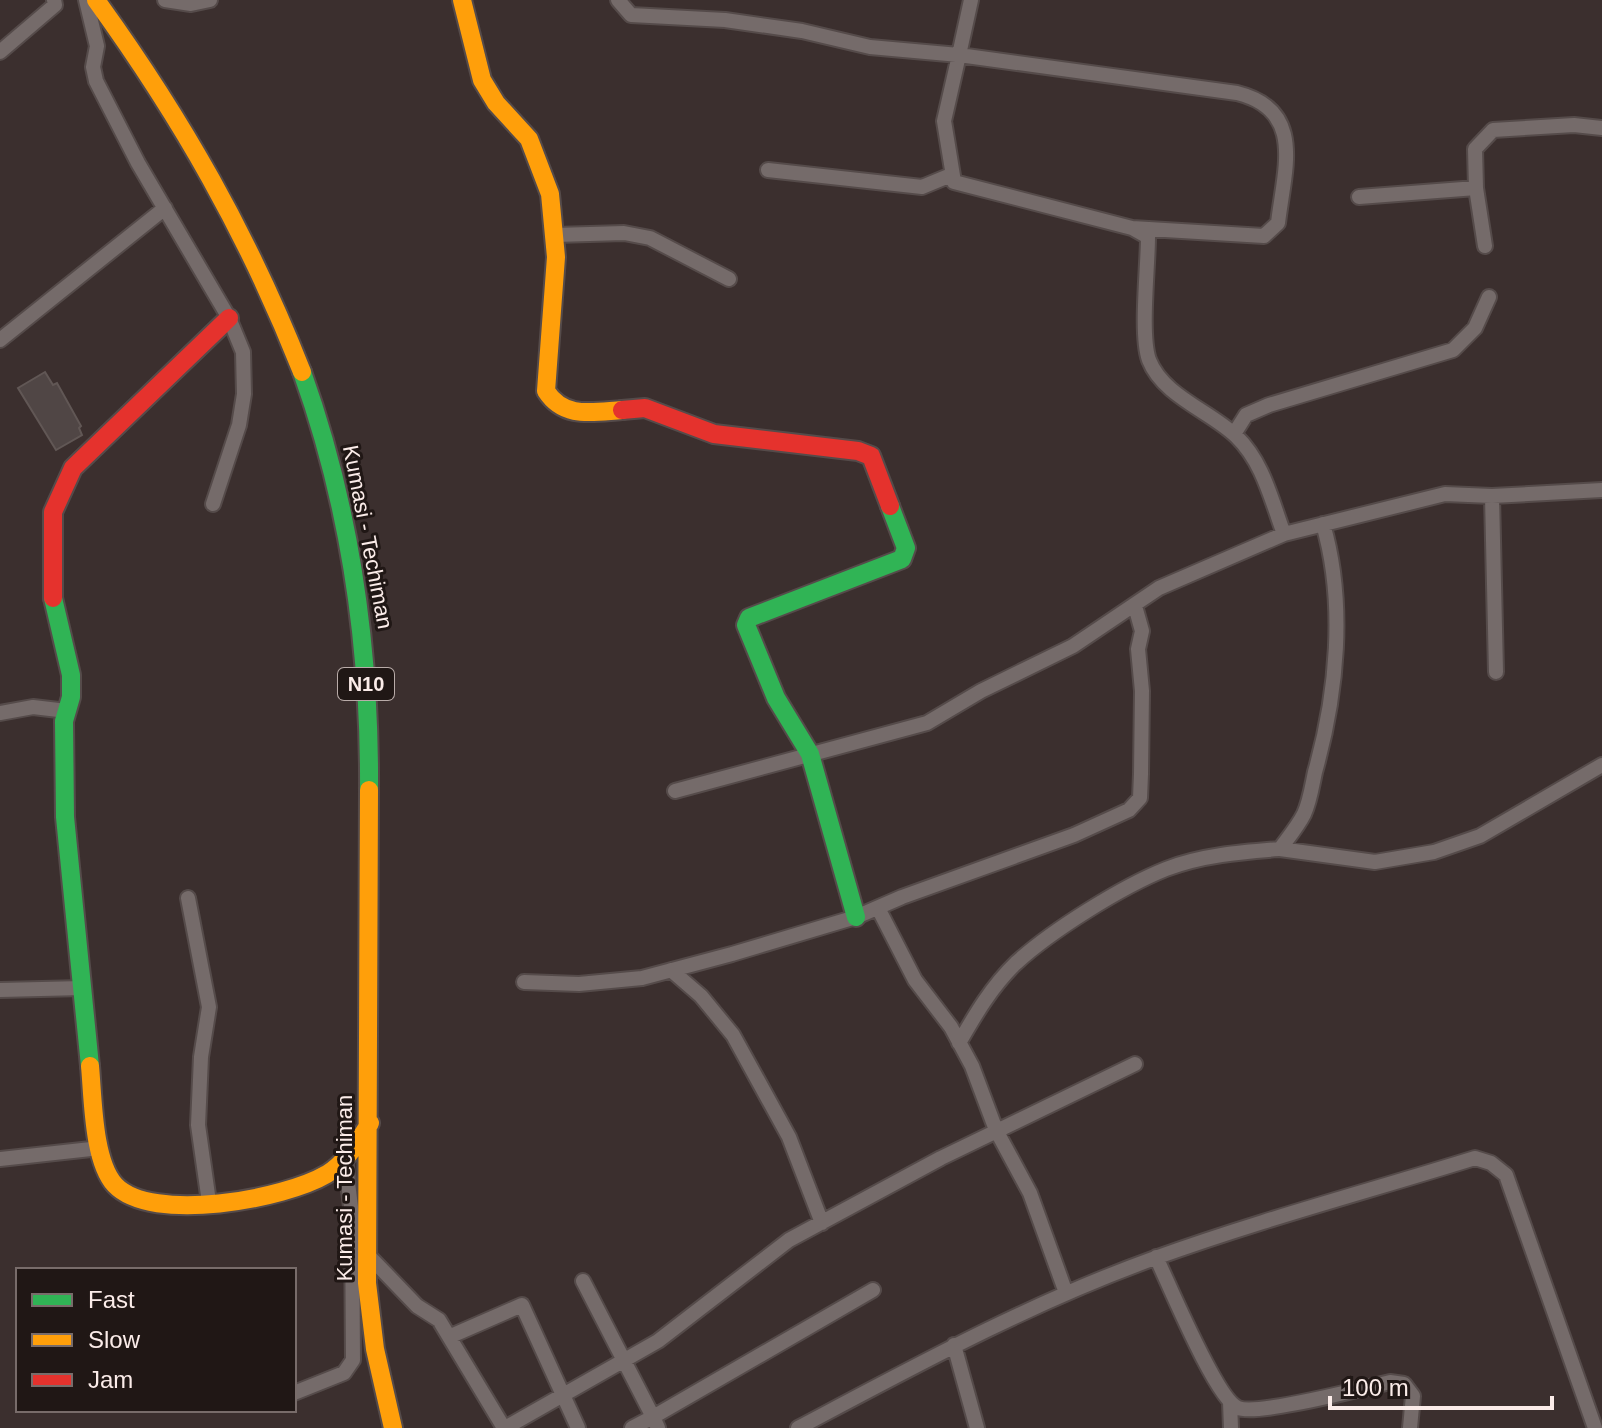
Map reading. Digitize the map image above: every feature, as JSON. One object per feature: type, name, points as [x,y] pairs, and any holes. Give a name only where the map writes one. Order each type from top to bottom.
[{"type":"main road","name":"Kumasi - Techiman","points":[[96,0],[177,114],[257,260],[302,368],[338,486],[360,609],[367,701],[367,1254],[370,1320],[393,1428]]},
{"type":"main road","points":[[462,0],[474,60],[484,85],[534,150],[547,188],[555,235],[555,307],[545,380],[546,391],[555,405],[586,414],[645,408],[714,434],[858,451],[871,456],[906,548],[902,559],[746,621],[776,698],[810,754],[856,917]]},
{"type":"main road","points":[[229,318],[89,450],[73,468],[53,512],[51,589],[71,675],[67,711],[65,817],[100,1148],[115,1185],[126,1194],[160,1205],[209,1202],[312,1181],[335,1170],[360,1134],[370,1126],[368,1069]]},
{"type":"street","points":[[0,52],[55,5],[54,0]]},
{"type":"street","points":[[86,0],[97,46],[93,67],[96,81],[229,318],[243,352],[244,394],[239,425],[213,504]]},
{"type":"street","points":[[165,0],[191,4],[210,0]]},
{"type":"street","points":[[618,0],[631,15],[725,20],[802,31],[870,47],[959,55],[1255,97],[1275,112],[1287,137],[1278,223],[1264,236],[1132,228],[960,185],[951,175],[944,121],[959,55],[971,0]]},
{"type":"street","points":[[1485,246],[1476,188],[1475,149],[1493,130],[1574,125],[1602,128]]},
{"type":"street","points":[[768,170],[922,187],[951,175]]},
{"type":"street","points":[[1359,197],[1476,188]]},
{"type":"street","points":[[0,340],[165,208]]},
{"type":"street","points":[[1132,228],[1148,237],[1147,341],[1152,366],[1187,401],[1234,434],[1260,468],[1284,534]]},
{"type":"street","points":[[555,235],[624,233],[650,238],[729,279]]},
{"type":"street","points":[[1234,434],[1246,415],[1269,405],[1453,350],[1475,328],[1489,297]]},
{"type":"street","points":[[675,791],[714,783],[927,723],[981,691],[1073,646],[1159,588],[1284,534],[1434,496],[1602,490]]},
{"type":"street","points":[[1492,496],[1496,672]]},
{"type":"street","points":[[1280,849],[1306,811],[1328,730],[1333,682],[1334,572],[1323,524]]},
{"type":"street","points":[[524,982],[579,984],[642,978],[671,970],[856,917],[1129,810],[1140,798],[1142,691],[1138,649],[1142,631],[1135,606]]},
{"type":"street","points":[[0,713],[33,707],[67,711]]},
{"type":"street","points":[[959,1043],[983,1002],[1014,965],[1048,937],[1167,869],[1238,852],[1280,849],[1375,862],[1434,852],[1480,836],[1602,765]]},
{"type":"street","points":[[188,898],[209,1007],[201,1057],[198,1125],[209,1202]]},
{"type":"street","points":[[878,908],[915,980],[959,1043],[996,1130],[1030,1193],[1066,1293]]},
{"type":"street","points":[[671,970],[701,996],[733,1035],[789,1137],[822,1223]]},
{"type":"street","points":[[0,990],[83,988]]},
{"type":"street","points":[[367,1254],[417,1306],[439,1320],[505,1428],[658,1341],[767,1254],[996,1130],[1135,1064]]},
{"type":"street","points":[[0,1159],[100,1148]]},
{"type":"street","points":[[296,1392],[344,1373],[353,1360],[352,1215],[345,1158]]},
{"type":"street","points":[[798,1428],[954,1345],[1066,1293],[1156,1257],[1475,1158],[1491,1163],[1506,1175],[1595,1428]]},
{"type":"street","points":[[1156,1257],[1219,1389],[1230,1402],[1247,1410],[1390,1382],[1404,1384],[1413,1396],[1410,1428]]},
{"type":"street","points":[[583,1281],[655,1423]]},
{"type":"street","points":[[632,1428],[655,1423],[873,1290]]},
{"type":"street","points":[[451,1336],[522,1305],[578,1428]]},
{"type":"street","points":[[954,1345],[977,1428]]},
{"type":"street","points":[[1230,1402],[1231,1428]]},
{"type":"building","points":[[45,372],[53,385],[57,383],[81,426],[82,435],[56,450],[18,388]]},
{"type":"traffic: fast","points":[[302,372],[333,474],[354,578],[366,683],[369,790]]},
{"type":"traffic: fast","points":[[856,917],[810,754],[776,698],[746,625],[749,618],[902,559],[906,548],[890,506]]},
{"type":"traffic: fast","points":[[53,598],[71,675],[71,697],[64,721],[65,817],[90,1066]]},
{"type":"traffic: slow","points":[[96,0],[157,89],[211,179],[259,273],[302,372]]},
{"type":"traffic: slow","points":[[462,0],[482,80],[496,103],[529,139],[550,194],[556,257],[546,391],[553,400],[570,410],[622,410]]},
{"type":"traffic: slow","points":[[369,790],[367,1283],[375,1349],[393,1428]]},
{"type":"traffic: slow","points":[[90,1066],[95,1128],[108,1174],[115,1185],[133,1197],[158,1203],[219,1204],[281,1192],[307,1183],[340,1164],[370,1123]]},
{"type":"traffic: jam","points":[[53,598],[53,512],[73,468],[229,318]]},
{"type":"traffic: jam","points":[[622,410],[645,408],[714,434],[858,451],[871,456],[890,506]]}]
